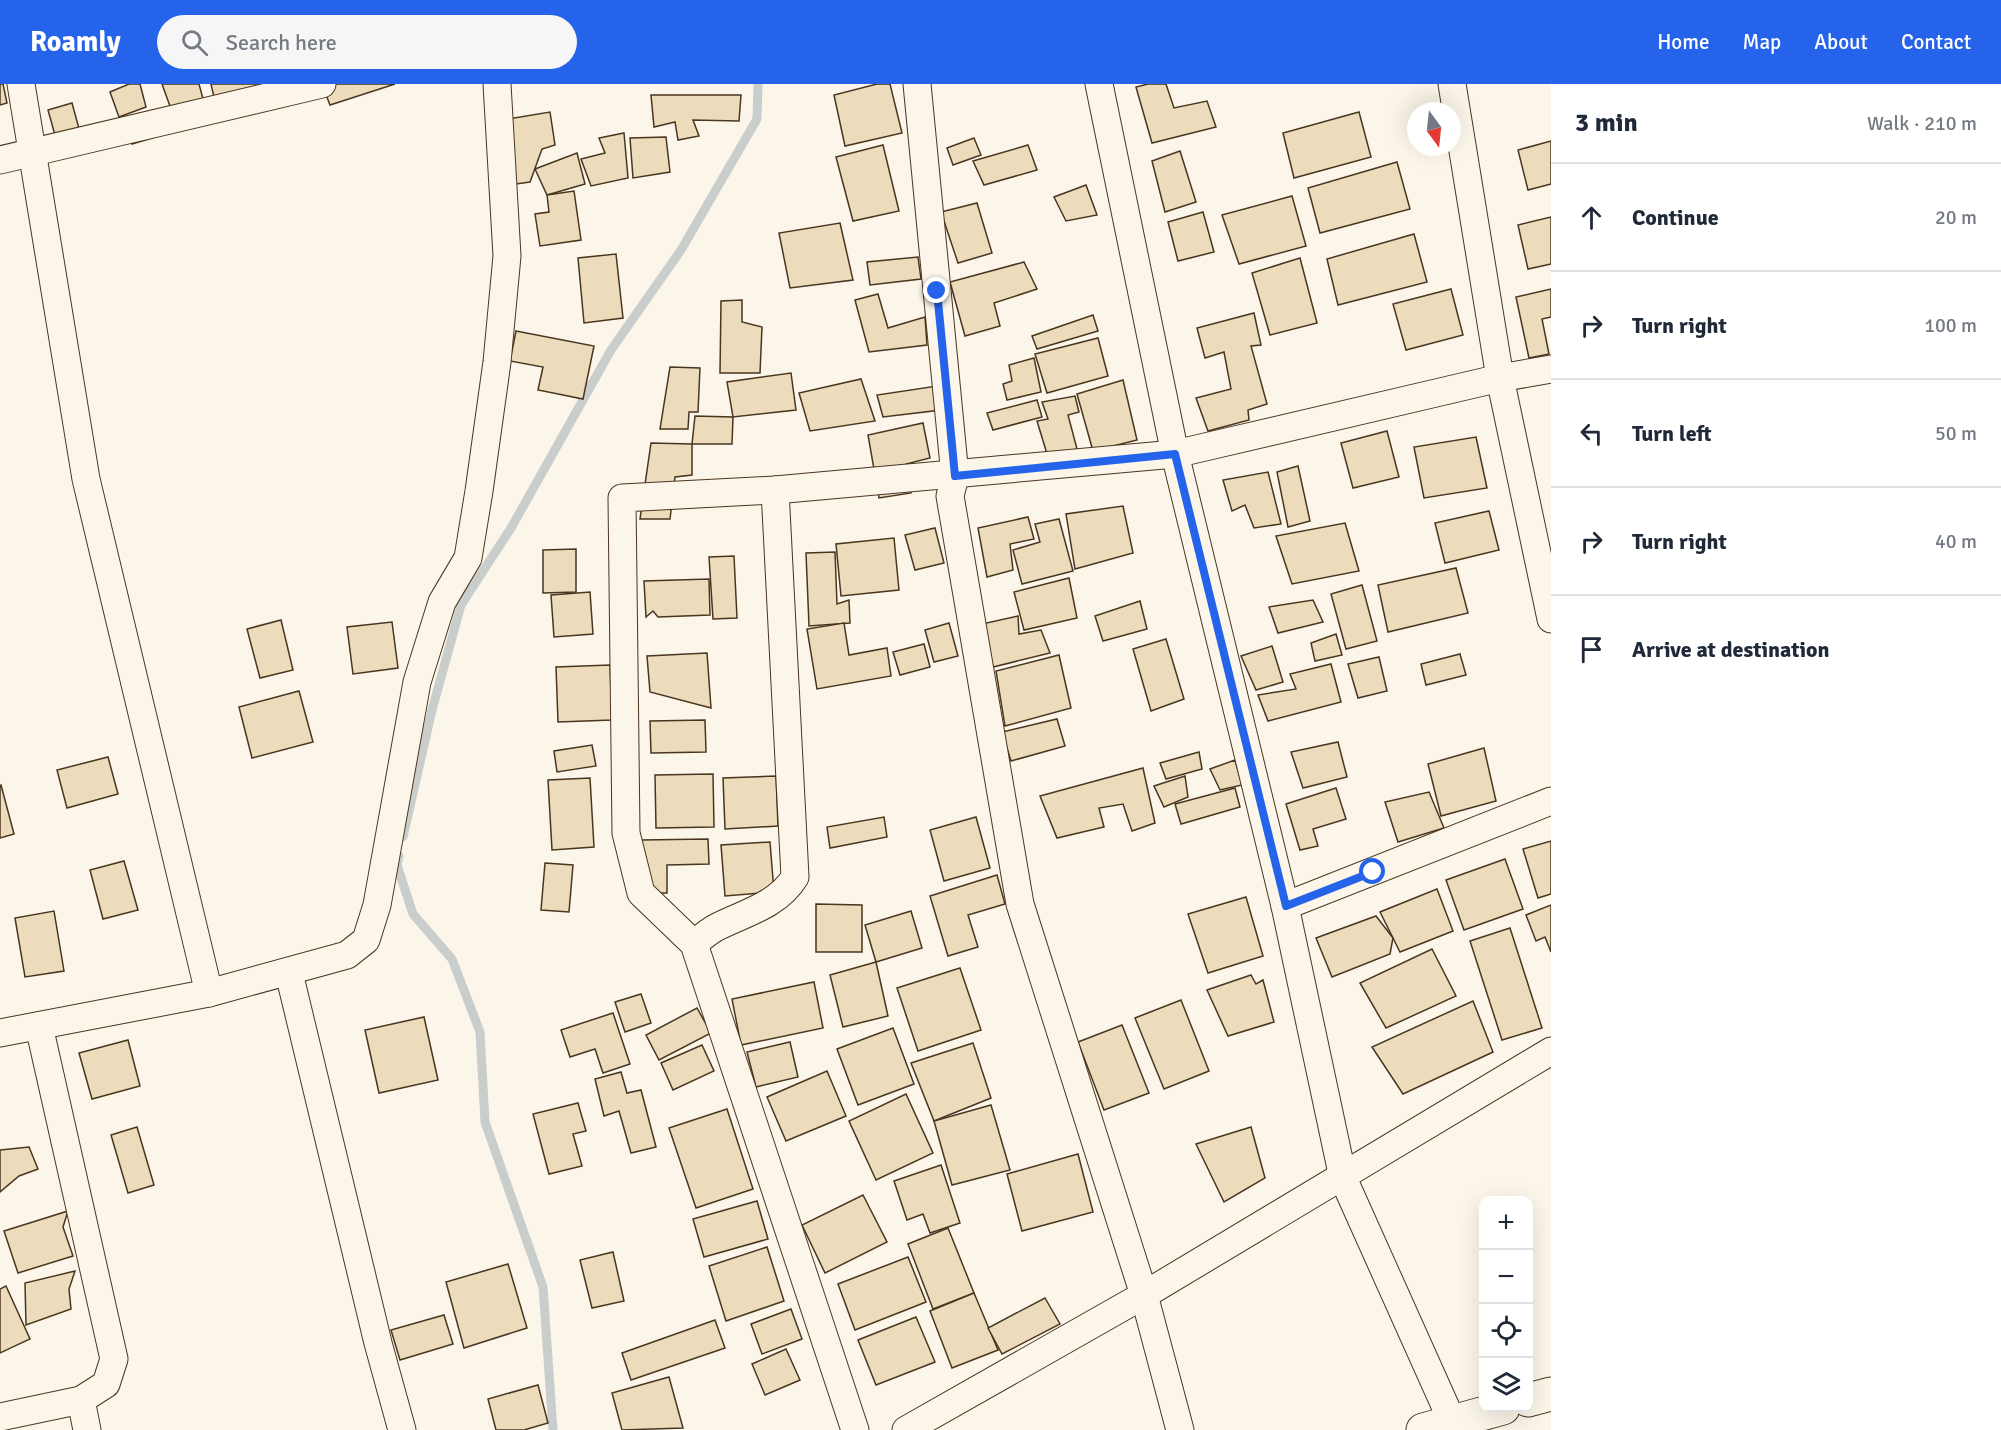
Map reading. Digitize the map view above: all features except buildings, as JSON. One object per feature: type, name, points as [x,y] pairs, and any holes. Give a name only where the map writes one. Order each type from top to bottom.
[{"type":"street","points":[[21,84],[86,479],[209,993]]},
{"type":"street","points":[[0,160],[322,84]]},
{"type":"street","points":[[0,1033],[209,993],[289,973],[347,955],[366,940],[377,905],[417,682],[442,602],[468,558],[498,362],[507,256],[497,84]]},
{"type":"street","points":[[917,84],[955,476],[950,496],[1020,904],[1144,1295],[1180,1430]]},
{"type":"street","points":[[1099,84],[1175,454],[1286,906],[1343,1178],[1455,1426]]},
{"type":"street","points":[[1452,84],[1500,378],[1551,619]]},
{"type":"street","points":[[855,1430],[694,944],[641,893],[626,833],[622,498],[775,490],[955,476],[1175,454],[1500,378],[1551,369]]},
{"type":"street","points":[[694,944],[714,928],[757,909],[786,892],[795,877],[775,490]]},
{"type":"street","points":[[1286,906],[1551,801]]},
{"type":"street","points":[[289,973],[378,1343],[402,1430]]},
{"type":"street","points":[[0,1417],[81,1400],[106,1384],[114,1359],[39,1026]]},
{"type":"street","points":[[906,1430],[1144,1295],[1343,1178],[1551,1051]]},
{"type":"street","points":[[1533,1399],[1551,1394]]},
{"type":"street","points":[[81,1400],[87,1430]]},
{"type":"street","points":[[1423,1430],[1455,1426],[1490,1412]]},
{"type":"waterway","points":[[403,837],[432,710],[461,605],[511,528],[611,350],[681,250],[757,119],[758,84]]},
{"type":"waterway","points":[[399,856],[397,865],[413,914],[452,959],[480,1032],[485,1122],[543,1287],[553,1430]]},
{"type":"route","points":[[937,291],[955,476],[1175,454],[1286,906],[1373,872]]}]
